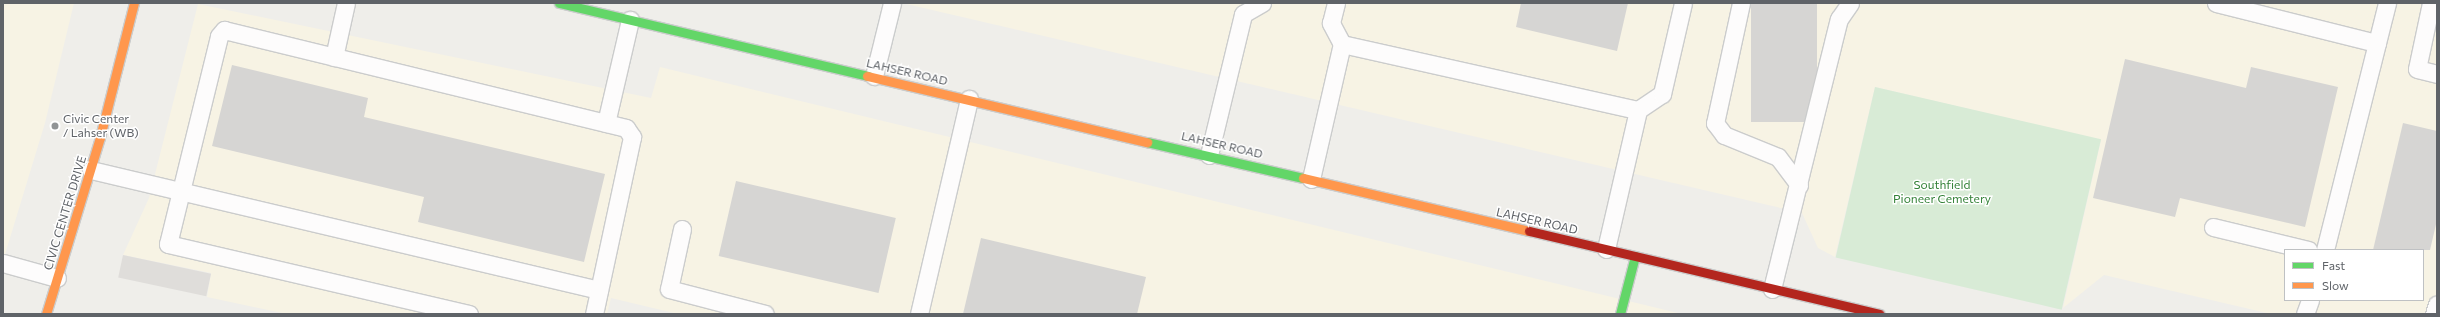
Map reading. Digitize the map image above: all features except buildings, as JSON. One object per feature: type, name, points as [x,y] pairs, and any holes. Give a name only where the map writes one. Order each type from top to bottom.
[{"type":"main road","name":"CIVIC CENTER DRIVE","points":[[46,314],[91,170],[134,3]]},
{"type":"main road","name":"LAHSER ROAD","points":[[559,3],[1209,154],[1879,314]]},
{"type":"main road","points":[[1620,314],[1635,256]]},
{"type":"lane","points":[[334,57],[346,3]]},
{"type":"lane","points":[[874,76],[892,3]]},
{"type":"lane","points":[[1209,154],[1242,8],[1262,3]]},
{"type":"lane","points":[[1310,179],[1342,44],[1331,23],[1336,3]]},
{"type":"lane","points":[[1606,249],[1638,110],[1662,94],[1683,3]]},
{"type":"lane","points":[[1741,3],[1715,123],[1724,136],[1778,157],[1799,185]]},
{"type":"lane","points":[[1772,289],[1839,20],[1850,3]]},
{"type":"lane","points":[[2216,3],[2377,43]]},
{"type":"lane","points":[[2324,249],[2387,3]]},
{"type":"lane","points":[[2431,3],[2417,69],[2437,74]]},
{"type":"lane","points":[[606,123],[630,20]]},
{"type":"lane","points":[[469,314],[168,244],[219,36],[224,30],[626,128],[632,137],[594,314]]},
{"type":"lane","points":[[1342,44],[1638,110]]},
{"type":"lane","points":[[919,314],[969,99]]},
{"type":"lane","points":[[91,170],[180,193],[599,290]]},
{"type":"lane","points":[[2213,227],[2304,249]]},
{"type":"lane","points":[[682,229],[669,289],[765,314]]},
{"type":"lane","points":[[3,263],[57,278]]},
{"type":"lane","points":[[2305,314],[2310,301]]},
{"type":"lane","points":[[2434,314],[2437,304]]},
{"type":"shaded area","points":[[3,3],[74,3],[45,123],[3,261]]},
{"type":"shaded area","points":[[902,3],[2437,3],[2437,314],[2271,314],[2104,275],[2063,308],[2101,140],[1875,87],[1835,257],[1818,248],[1802,213]]},
{"type":"shaded area","points":[[198,4],[651,98],[660,67],[1682,314],[678,314],[611,298],[607,314],[287,314],[207,297],[211,273],[123,255],[149,198]]},
{"type":"shaded area","points":[[123,255],[211,274],[206,296],[118,277]]},
{"type":"green space","name":"Southfield Pioneer Cemetery","points":[[1875,87],[2101,139],[2062,310],[1836,258]]},
{"type":"traffic: fast","points":[[559,3],[867,76]]},
{"type":"traffic: fast","points":[[1147,142],[1303,178]]},
{"type":"traffic: fast","points":[[1620,314],[1635,256]]},
{"type":"traffic: slow","points":[[46,314],[100,137],[134,3]]},
{"type":"traffic: slow","points":[[867,76],[1147,142]]},
{"type":"traffic: slow","points":[[1303,178],[1529,231]]},
{"type":"traffic: jam","points":[[1529,231],[1879,314]]},
{"type":"place","name":"Civic Center / Lahser (WB)","points":[[55,126]]}]
